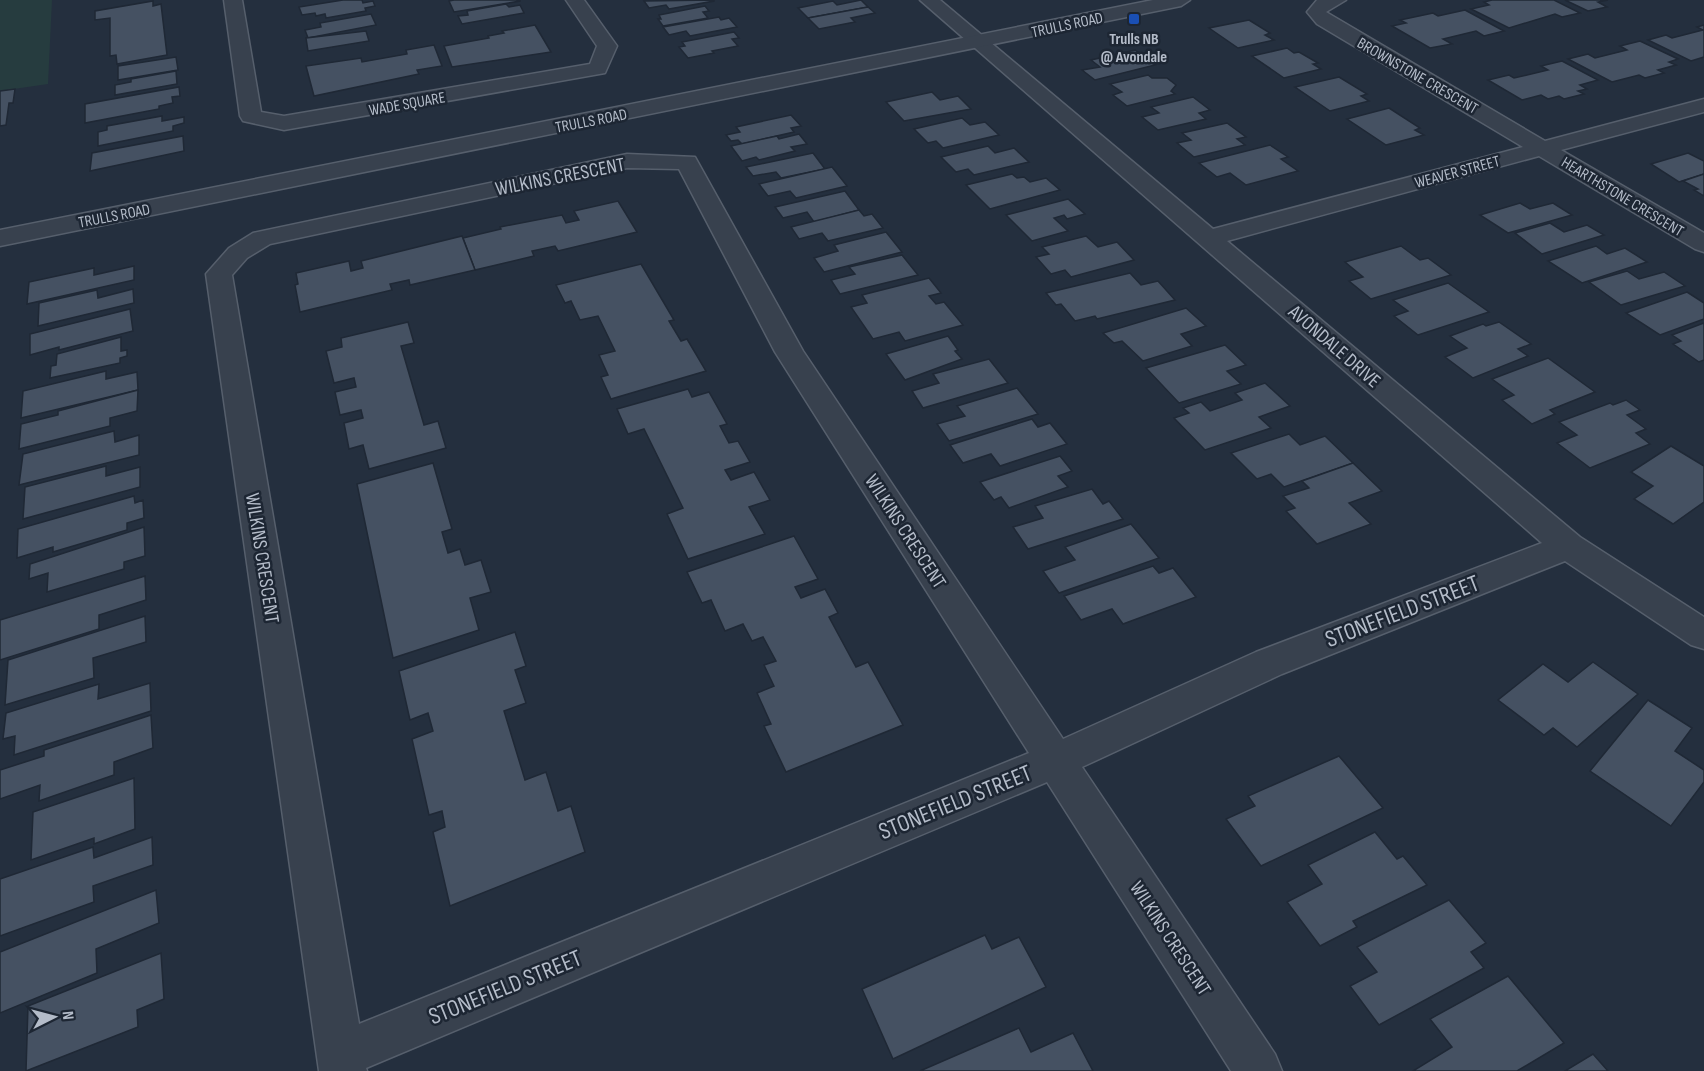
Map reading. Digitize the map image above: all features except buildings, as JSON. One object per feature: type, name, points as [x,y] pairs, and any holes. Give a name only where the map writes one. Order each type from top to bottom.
[{"type":"street","name":"WADE SQUARE","points":[[233,0],[251,116],[284,123],[330,117],[598,69],[607,46],[575,0]]},
{"type":"street","name":"AVONDALE DRIVE","points":[[929,0],[1568,546],[1704,635]]},
{"type":"street","name":"TRULLS ROAD","points":[[0,238],[1181,0]]},
{"type":"street","name":"BROWNSTONE CRESCENT","points":[[1337,0],[1324,3],[1316,12],[1324,20],[1543,148]]},
{"type":"street","name":"WEAVER STREET","points":[[1210,238],[1704,105]]},
{"type":"street","name":"HEARTHSTONE CRESCENT","points":[[1543,148],[1704,244]]},
{"type":"street","name":"WILKINS CRESCENT","points":[[341,1063],[219,274],[238,253],[262,238],[627,161],[687,162],[789,352],[1258,1071]]},
{"type":"street","name":"STONEFIELD STREET","points":[[341,1063],[1056,760],[1269,663],[1568,546]]},
{"type":"green space","points":[[0,0],[52,0],[48,84],[0,91]]},
{"type":"place","name":"Trulls NB @ Avondale","points":[[1134,19]]}]
